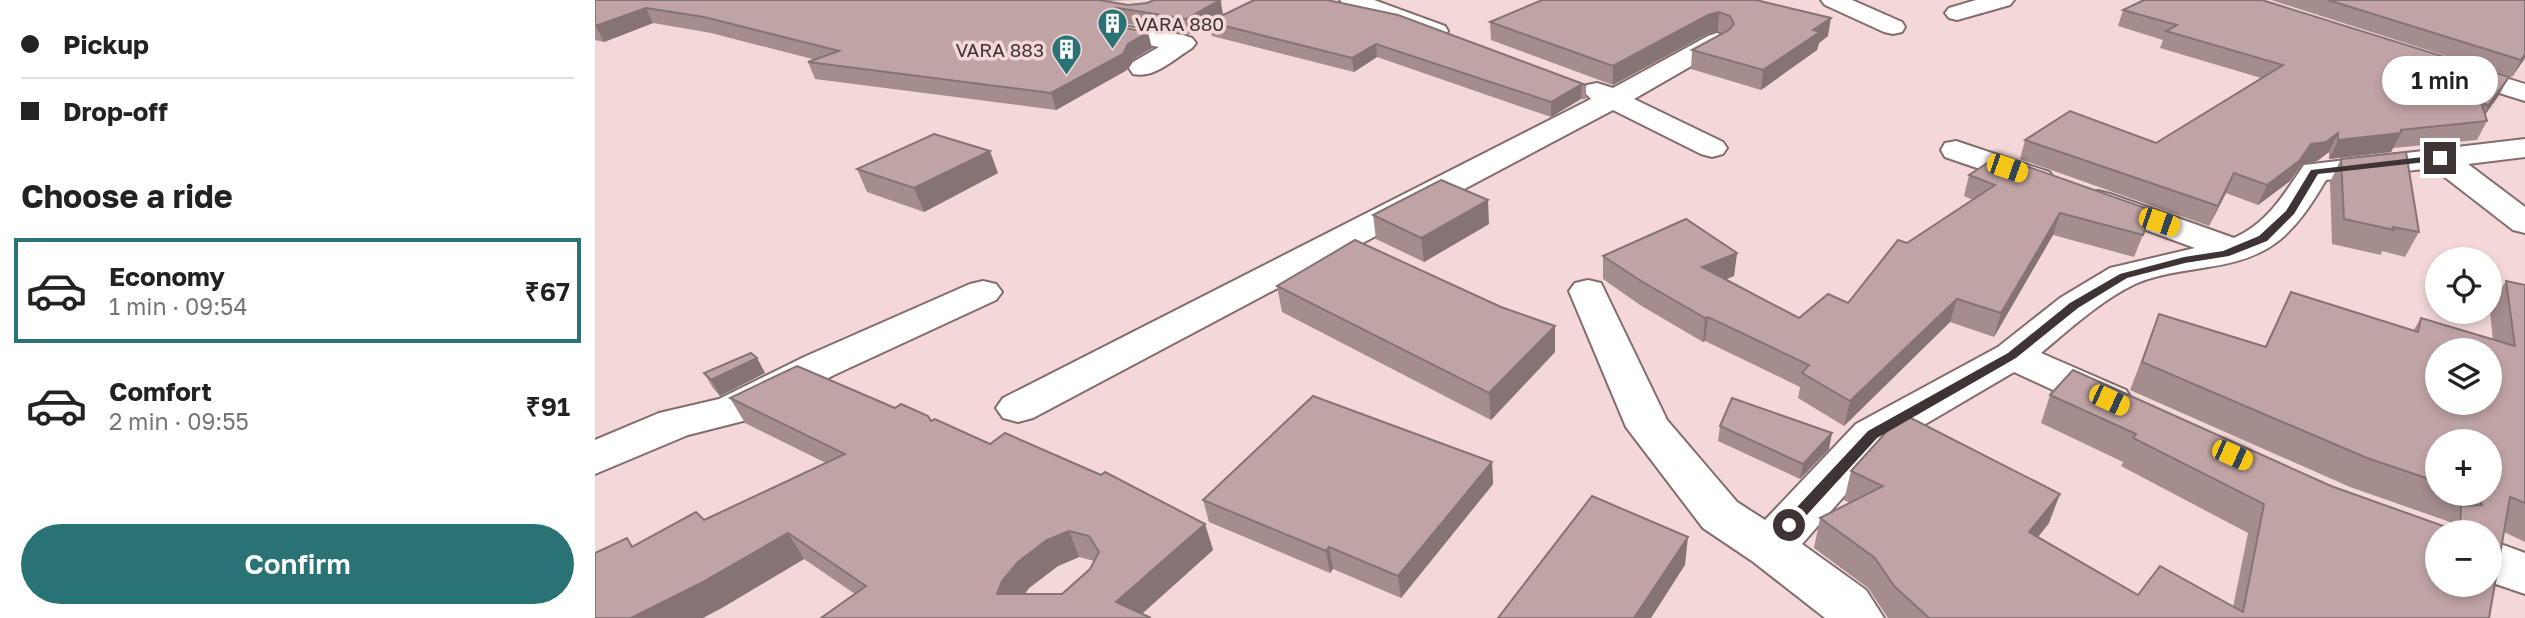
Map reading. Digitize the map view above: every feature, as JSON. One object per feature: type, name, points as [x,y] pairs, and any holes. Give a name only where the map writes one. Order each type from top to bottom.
[{"type":"street","points":[[1352,0],[1465,42]]},
{"type":"street","points":[[1833,0],[1893,27]]},
{"type":"street","points":[[1957,13],[2002,0]]},
{"type":"street","points":[[1142,68],[1183,43],[1121,33],[1143,11]]},
{"type":"street","points":[[1018,408],[1615,98],[1717,41]]},
{"type":"street","points":[[2434,64],[2525,93]]},
{"type":"street","points":[[1577,84],[1615,98],[1712,148]]},
{"type":"street","points":[[1770,547],[1872,435],[2012,356],[2074,306],[2123,276],[2235,250],[2263,238],[2290,212],[2315,172],[2525,148]]},
{"type":"street","points":[[1956,150],[2235,250]]},
{"type":"street","points":[[2440,158],[2525,223]]},
{"type":"street","points":[[1588,291],[1648,426],[1720,515],[1770,547],[1847,605],[1857,618]]},
{"type":"street","points":[[595,458],[675,424],[732,410],[819,366],[983,292]]},
{"type":"street","points":[[2012,356],[2145,416]]},
{"type":"street","points":[[2502,565],[2525,574]]},
{"type":"building","points":[[596,0],[1099,0],[1128,5],[1154,0],[1220,0],[1186,19],[1118,8],[1108,10],[1103,19],[1108,25],[1148,32],[1128,44],[1123,54],[1051,93],[808,62],[839,51],[704,17],[646,8],[595,26]]},
{"type":"building","points":[[1254,0],[1327,0],[1398,15],[1586,85],[1582,84],[1551,102],[1376,44],[1352,58],[1209,22]]},
{"type":"building","points":[[1542,0],[1756,0],[1831,18],[1813,30],[1820,32],[1763,70],[1692,50],[1729,30],[1734,24],[1730,16],[1719,12],[1708,15],[1613,66],[1490,22]]},
{"type":"building","points":[[2144,0],[2262,0],[2509,77],[2488,106],[2481,101],[2487,121],[2338,140],[2338,133],[2326,142],[2311,144],[2299,161],[2267,185],[2234,173],[2218,206],[2025,140],[2070,111],[2156,143],[2283,65],[2166,31],[2177,25],[2123,10]]},
{"type":"building","points":[[2328,0],[2525,0],[2525,54],[2521,60]]},
{"type":"building","points":[[934,134],[990,151],[914,188],[857,169]]},
{"type":"building","points":[[2406,152],[2419,232],[2393,227],[2394,230],[2344,219],[2341,159]]},
{"type":"building","points":[[1998,156],[2151,210],[2143,235],[2060,213],[2001,313],[1957,299],[1850,401],[1802,373],[1809,365],[1708,317],[1705,318],[1603,256],[1686,219],[1737,253],[1702,267],[1799,318],[1828,294],[1848,303],[1898,240],[1907,243],[1995,185],[1969,175]]},
{"type":"building","points":[[1441,180],[1488,200],[1421,238],[1373,215]]},
{"type":"building","points":[[1355,240],[1501,307],[1555,326],[1489,393],[1277,286]]},
{"type":"building","points":[[2506,281],[2525,285],[2525,503],[2510,497],[2502,543],[2502,520],[2460,520],[2461,506],[2502,506],[2502,429],[2425,429],[2425,478],[2367,458],[2142,362],[2159,314],[2266,347],[2291,292],[2418,332],[2421,318],[2425,319],[2425,324],[2441,324],[2488,338],[2425,338],[2425,415],[2502,415],[2502,342],[2515,346]]},
{"type":"building","points":[[751,353],[757,358],[711,380],[704,373]]},
{"type":"building","points":[[797,366],[895,408],[901,404],[928,416],[931,421],[935,419],[990,444],[1005,433],[1101,475],[1105,472],[1205,524],[1116,602],[1151,618],[821,618],[866,586],[788,533],[701,583],[631,618],[595,618],[595,553],[627,538],[632,547],[696,512],[704,520],[845,454],[730,398]],"holes":[[[1069,531],[1089,536],[1099,552],[1090,569],[1062,594],[997,594],[1002,581],[1018,562],[1047,540]]]},
{"type":"building","points":[[2073,370],[2331,486],[2426,520],[2425,597],[2493,597],[2489,618],[1929,618],[1894,586],[1875,558],[1820,518],[1883,486],[1851,471],[1897,420],[1905,415],[2060,494],[2029,532],[2138,595],[2160,566],[2243,612],[2264,504],[2133,438],[2136,434],[2050,395]]},
{"type":"building","points":[[1313,396],[1492,462],[1398,576],[1329,547],[1326,551],[1203,500]]},
{"type":"building","points":[[1732,398],[1832,433],[1803,464],[1720,426]]},
{"type":"building","points":[[1592,496],[1688,537],[1634,618],[1498,618]]},
{"type":"place","name":"VARA 880","points":[[1112,51]]},
{"type":"place","name":"VARA 883","points":[[1067,77]]},
{"type":"route","points":[[1789,525],[1872,435],[2012,356],[2074,306],[2123,276],[2184,260],[2225,254],[2263,238],[2290,212],[2315,172],[2440,158]]}]
